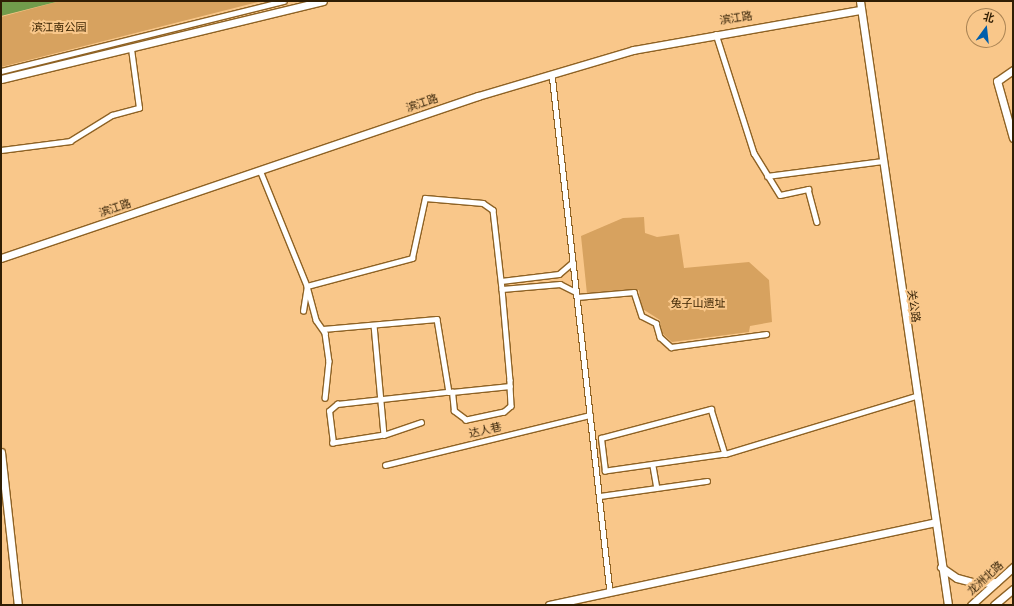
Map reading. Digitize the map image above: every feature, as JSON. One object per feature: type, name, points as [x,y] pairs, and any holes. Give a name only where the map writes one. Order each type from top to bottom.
[{"type":"main road","points":[[1,79],[131,49],[323,1]]},
{"type":"main road","name":"关公路","points":[[860,1],[934,523],[948,605]]},
{"type":"main road","name":"滨江路","points":[[1,258],[260,170],[552,74],[633,50],[716,32],[861,10]]},
{"type":"main road","points":[[1013,70],[997,81],[1013,138]]},
{"type":"main road","points":[[1,452],[18,605]]},
{"type":"main road","points":[[549,605],[934,523]]},
{"type":"main road","points":[[941,567],[958,578],[976,583],[996,582]]},
{"type":"main road","name":"龙洲北路","points":[[971,605],[1013,567]]},
{"type":"main road","points":[[994,605],[1013,589]]},
{"type":"street","points":[[1,71],[283,1]]},
{"type":"street","points":[[716,32],[752,146],[767,176],[780,195],[808,189],[817,222]]},
{"type":"street","points":[[1,150],[70,140],[112,115],[140,108],[131,49]]},
{"type":"street","points":[[552,74],[610,592]]},
{"type":"street","points":[[767,176],[882,161]]},
{"type":"street","points":[[260,170],[307,286],[316,320],[323,329],[329,361],[324,398]]},
{"type":"street","points":[[307,286],[412,258],[425,198],[483,203],[493,210],[502,280],[511,406],[504,412],[466,420],[454,411],[449,392],[437,319],[323,329]]},
{"type":"street","points":[[502,280],[559,274],[573,262]]},
{"type":"street","points":[[502,289],[560,284],[577,295],[634,292],[642,316],[656,323],[660,337],[671,347],[766,334]]},
{"type":"street","points":[[303,311],[307,286]]},
{"type":"street","points":[[374,325],[384,435]]},
{"type":"street","points":[[421,422],[384,435],[333,443],[329,411],[337,404],[510,386]]},
{"type":"street","points":[[725,454],[711,410],[601,438],[605,471],[653,466],[725,454],[916,396]]},
{"type":"street","name":"达人巷","points":[[385,465],[590,414]]},
{"type":"street","points":[[653,466],[657,488]]},
{"type":"street","points":[[600,496],[708,481]]},
{"type":"green space","name":"滨江南公园","points":[[60,1],[262,1],[1,67],[1,17]]},
{"type":"green space","name":"兔子山遗址","points":[[644,217],[645,233],[657,237],[679,234],[684,268],[749,262],[769,280],[772,322],[750,326],[749,332],[672,342],[662,333],[660,320],[641,308],[639,290],[587,294],[581,236],[623,218]]},
{"type":"shaded area","points":[[1,1],[60,1],[1,16]]}]
